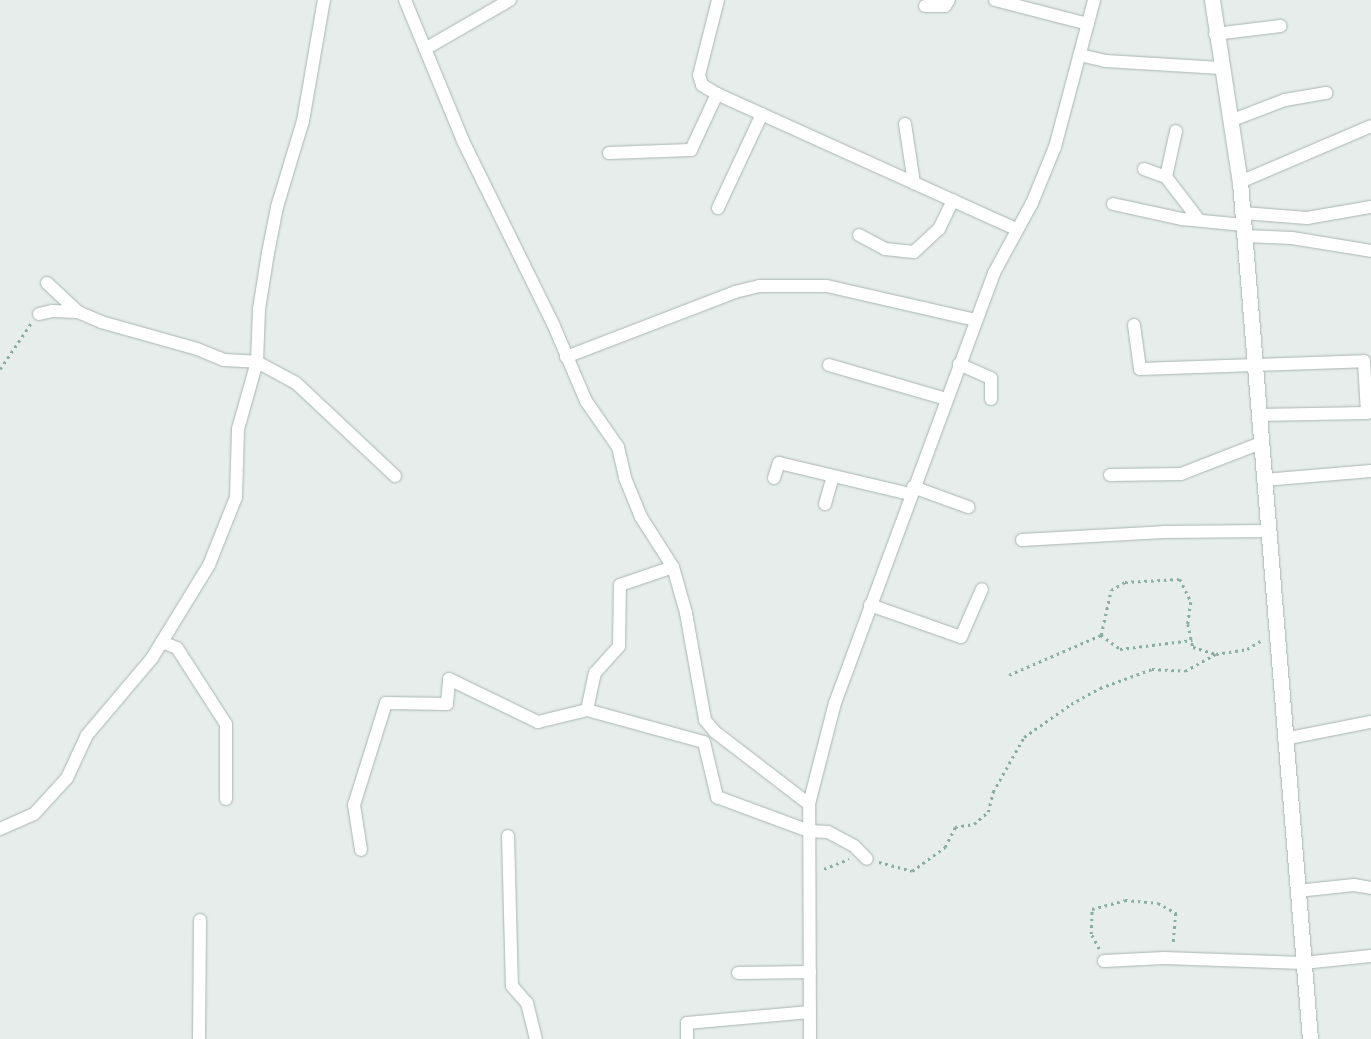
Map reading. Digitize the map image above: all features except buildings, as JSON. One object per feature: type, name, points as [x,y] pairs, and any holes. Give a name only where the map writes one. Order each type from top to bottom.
[{"type":"main road","points":[[1212,0],[1220,68],[1240,182],[1310,1039]]},
{"type":"street","points":[[0,829],[34,814],[56,794],[67,778],[87,735],[162,642],[209,565],[236,496],[240,471],[238,430],[257,362],[259,309],[268,253],[278,207],[303,121],[324,0]]},
{"type":"street","points":[[405,0],[463,141],[554,326],[586,401],[618,447],[625,478],[641,517],[673,567],[686,613],[705,720],[715,732],[809,804]]},
{"type":"street","points":[[425,49],[510,0]]},
{"type":"street","points":[[718,0],[698,75],[702,85],[717,94],[1016,229]]},
{"type":"street","points":[[925,6],[945,6],[949,0]]},
{"type":"street","points":[[995,0],[1088,24]]},
{"type":"street","points":[[810,1039],[809,804],[836,703],[911,491],[994,273],[1016,229],[1032,203],[1054,148],[1094,0]]},
{"type":"street","points":[[1215,34],[1281,26]]},
{"type":"street","points":[[1080,55],[1106,61],[1220,68]]},
{"type":"street","points":[[1230,121],[1285,100],[1326,93]]},
{"type":"street","points":[[609,154],[691,150],[717,94]]},
{"type":"street","points":[[718,208],[762,114]]},
{"type":"street","points":[[906,124],[914,183]]},
{"type":"street","points":[[1240,182],[1371,126]]},
{"type":"street","points":[[1166,177],[1176,132]]},
{"type":"street","points":[[1144,169],[1166,177],[1199,220]]},
{"type":"street","points":[[859,235],[885,249],[914,252],[939,229],[953,200]]},
{"type":"street","points":[[1113,204],[1199,220],[1244,225],[1292,238],[1371,251]]},
{"type":"street","points":[[1244,225],[1307,218],[1371,207]]},
{"type":"street","points":[[47,283],[78,312]]},
{"type":"street","points":[[566,357],[734,292],[759,286],[827,286],[976,320]]},
{"type":"street","points":[[39,314],[52,310],[78,312],[138,335],[166,339],[224,360],[257,362],[296,383],[395,476]]},
{"type":"street","points":[[1134,325],[1140,369],[1364,360],[1368,398],[1367,413],[1258,414]]},
{"type":"street","points":[[959,364],[991,378],[991,399]]},
{"type":"street","points":[[828,365],[946,399]]},
{"type":"street","points":[[1110,475],[1181,474],[1261,443]]},
{"type":"street","points":[[774,478],[779,463],[832,476],[911,491],[968,507]]},
{"type":"street","points":[[1264,480],[1371,471]]},
{"type":"street","points":[[825,504],[832,476]]},
{"type":"street","points":[[1022,540],[1163,532],[1268,531]]},
{"type":"street","points":[[587,710],[595,673],[619,646],[620,585],[673,567]]},
{"type":"street","points":[[870,605],[961,637],[982,589]]},
{"type":"street","points":[[162,642],[177,648],[226,724],[226,799]]},
{"type":"street","points":[[361,850],[354,805],[386,702],[447,704],[450,679],[538,722],[587,710],[704,742],[717,797],[809,831],[828,832],[843,839],[867,858]]},
{"type":"street","points":[[1284,739],[1371,722]]},
{"type":"street","points":[[508,836],[512,986],[527,1003],[536,1039]]},
{"type":"street","points":[[1297,891],[1354,885],[1371,888]]},
{"type":"street","points":[[200,920],[200,1039]]},
{"type":"street","points":[[1104,961],[1115,958],[1172,958],[1303,963],[1371,956]]},
{"type":"street","points":[[738,973],[810,972]]},
{"type":"street","points":[[688,1039],[687,1022],[810,1012]]},
{"type":"path","points":[[0,370],[20,335],[39,314]]},
{"type":"path","points":[[1101,635],[1111,590],[1125,582],[1180,579],[1191,602],[1188,624],[1193,647],[1216,654]]},
{"type":"path","points":[[1101,635],[1120,649],[1192,640]]},
{"type":"path","points":[[1009,675],[1101,635]]},
{"type":"path","points":[[809,876],[847,860],[867,858],[912,870],[922,865],[945,847],[955,827],[974,824],[988,812],[994,792],[1024,737],[1048,718],[1100,688],[1152,669],[1185,670],[1216,654],[1247,649],[1276,636]]},
{"type":"path","points":[[1104,961],[1091,934],[1092,909],[1125,900],[1158,903],[1176,913],[1172,958]]}]
